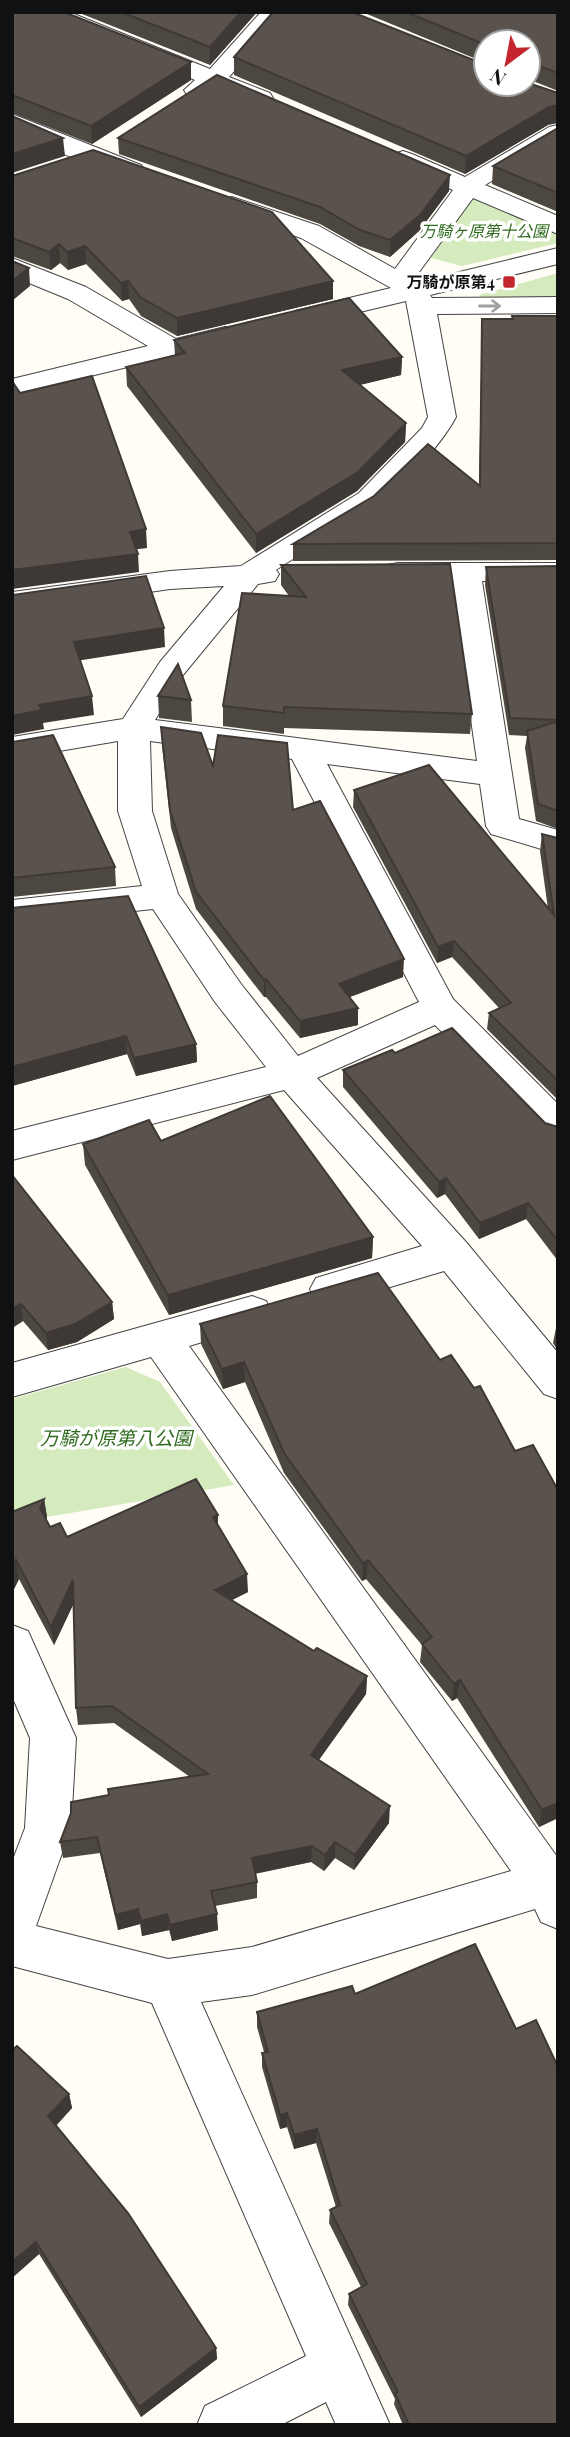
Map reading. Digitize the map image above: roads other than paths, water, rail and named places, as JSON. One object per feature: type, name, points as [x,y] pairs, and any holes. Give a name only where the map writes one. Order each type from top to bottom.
[{"type":"street","points":[[48,12],[278,105]]},
{"type":"street","points":[[171,107],[215,78],[274,12]]},
{"type":"street","points":[[12,121],[94,157],[158,179]]},
{"type":"street","points":[[558,132],[482,175],[468,187],[412,293],[442,417],[433,432],[369,499],[250,574],[171,670],[134,728],[135,811],[162,896],[228,993],[292,1074],[452,1253],[558,1382]]},
{"type":"street","points":[[59,169],[94,157],[116,143]]},
{"type":"street","points":[[380,149],[558,226]]},
{"type":"street","points":[[208,197],[310,232],[412,293],[558,305]]},
{"type":"street","points":[[280,323],[558,256]]},
{"type":"street","points":[[12,266],[78,293],[172,348]]},
{"type":"street","points":[[12,387],[253,329]]},
{"type":"street","points":[[371,572],[558,572]]},
{"type":"street","points":[[465,572],[503,826],[558,842]]},
{"type":"street","points":[[12,602],[170,580],[304,573]]},
{"type":"street","points":[[12,748],[134,728],[497,775]]},
{"type":"street","points":[[303,749],[440,1008],[558,1128]]},
{"type":"street","points":[[12,912],[162,896]]},
{"type":"street","points":[[12,1146],[292,1074],[440,1008]]},
{"type":"street","points":[[12,1380],[452,1253]]},
{"type":"street","points":[[12,1944],[168,1983],[253,1971],[554,1890],[161,1339]]},
{"type":"street","points":[[12,1645],[53,1738],[48,1828],[12,1927]]},
{"type":"street","points":[[168,1983],[363,2425]]},
{"type":"street","points":[[224,2425],[338,2368]]},
{"type":"place","name":"万騎が原第4","points":[[509,282]]},
{"type":"park label","name":"万騎ヶ原第十公園","points":[[484,231]]},
{"type":"park label","name":"万騎が原第八公園","points":[[116,1438]]}]
